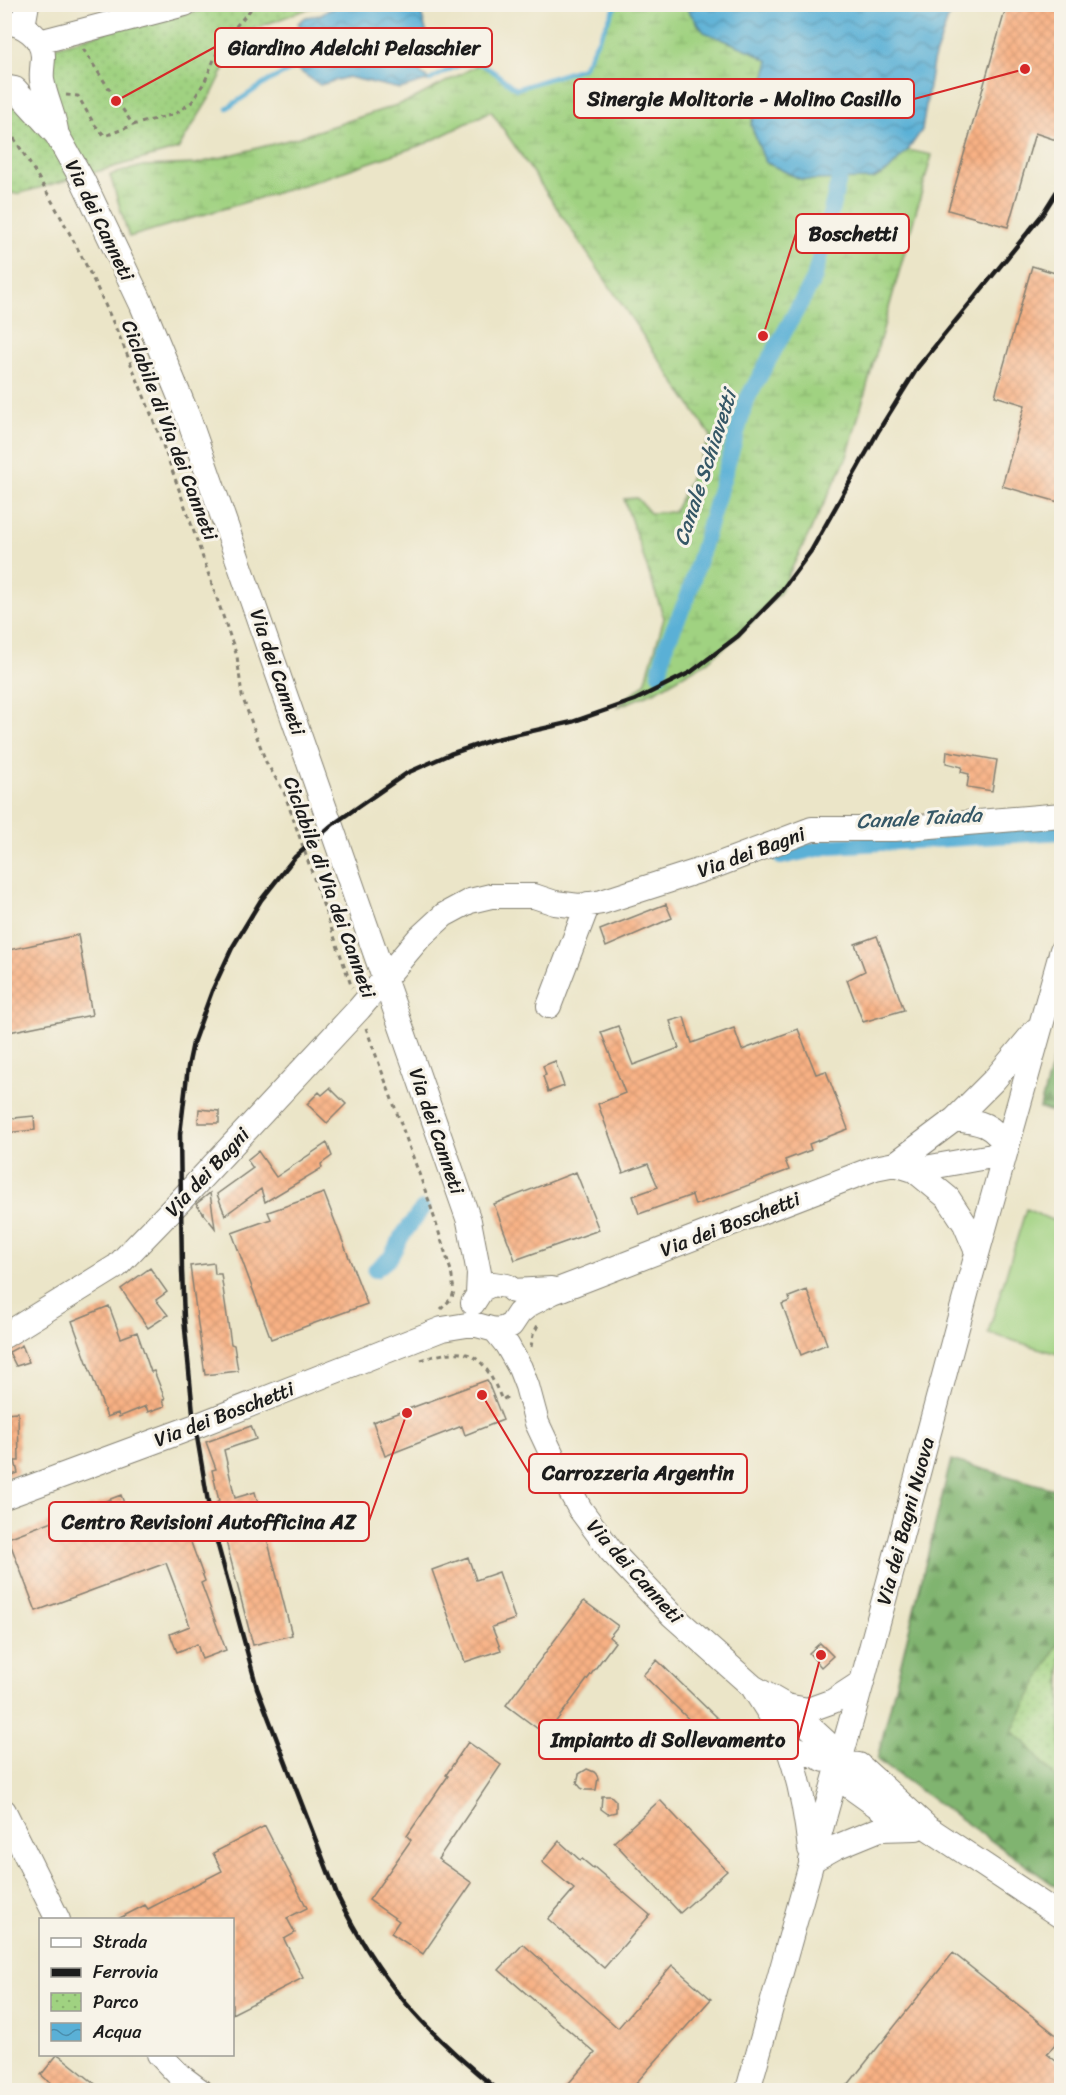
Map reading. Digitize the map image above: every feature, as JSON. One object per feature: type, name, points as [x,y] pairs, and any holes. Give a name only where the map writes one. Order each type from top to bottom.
[{"type":"street","points":[[12,4],[20,23],[185,4]]},
{"type":"street","name":"Via dei Canneti","points":[[20,23],[43,54],[42,79],[57,135]]},
{"type":"street","points":[[10,88],[30,82],[42,69]]},
{"type":"street","name":"Via dei Canneti","points":[[10,88],[57,135],[83,181],[142,305],[188,417],[469,1221],[479,1273],[476,1298]]},
{"type":"street","name":"Via dei Bagni","points":[[4,1336],[117,1266],[359,1009],[419,938],[444,915],[470,902],[491,897],[534,896],[555,903],[584,905],[602,902],[717,865],[812,829],[895,829],[1062,815]]},
{"type":"street","points":[[549,1006],[584,905]]},
{"type":"street","name":"Via dei Bagni Nuova","points":[[748,2091],[862,1682],[977,1252],[1062,950]]},
{"type":"street","name":"Via dei Boschetti","points":[[904,1167],[994,1080],[1040,1026]]},
{"type":"street","points":[[955,1119],[985,1124],[998,1133],[1006,1147]]},
{"type":"street","name":"Via dei Boschetti","points":[[438,1321],[473,1324],[510,1312],[566,1286],[875,1168],[904,1167],[992,1156],[1006,1147]]},
{"type":"street","points":[[904,1167],[948,1198],[965,1224],[977,1252]]},
{"type":"street","name":"Via dei Canneti","points":[[469,1221],[492,1260],[510,1312],[507,1345],[526,1367],[537,1424],[580,1509],[611,1551],[672,1615],[753,1687],[786,1706],[826,1742],[852,1788],[880,1808],[928,1828],[1062,1917]]},
{"type":"street","name":"Via dei Boschetti","points":[[4,1497],[207,1422],[467,1310],[487,1286],[510,1312]]},
{"type":"street","points":[[476,1298],[476,1316],[510,1312]]},
{"type":"street","name":"Via dei Canneti","points":[[786,1706],[808,1710],[833,1701],[862,1682]]},
{"type":"street","name":"Via dei Canneti","points":[[753,1687],[786,1744],[798,1779],[812,1862]]},
{"type":"street","points":[[786,1744],[825,1760],[839,1763]]},
{"type":"street","points":[[4,1811],[57,1918]]},
{"type":"street","points":[[812,1862],[836,1846],[880,1829],[928,1828]]},
{"type":"street","points":[[160,2056],[199,2091]]},
{"type":"path","points":[[58,94],[78,96],[94,124],[105,136],[175,114],[192,102],[205,81],[221,43],[253,8],[260,4]]},
{"type":"path","points":[[77,41],[133,126]]},
{"type":"path","name":"Ciclabile di Via dei Canneti","points":[[4,123],[30,163],[85,264],[141,388],[237,656],[242,696],[266,762],[284,792],[429,1202],[451,1271],[454,1291],[452,1298],[442,1308],[438,1321]]},
{"type":"path","points":[[420,1360],[452,1352],[474,1357],[492,1377],[502,1400],[526,1367],[533,1335],[510,1312]]},
{"type":"green space","points":[[312,4],[313,7],[242,33],[212,94],[178,149],[17,194],[5,192],[4,113],[31,97],[52,48],[118,28],[224,5]]},
{"type":"green space","points":[[617,4],[684,5],[705,32],[770,61],[751,125],[765,162],[800,179],[873,179],[888,171],[908,150],[932,155],[847,457],[779,594],[738,636],[708,661],[654,692],[617,707],[645,683],[664,618],[624,499],[637,498],[650,513],[674,512],[711,436],[491,111],[427,143],[306,184],[129,237],[110,175],[143,166],[196,164],[296,138],[409,101],[480,64],[516,89],[583,68]]},
{"type":"green space","points":[[1061,1029],[1062,1114],[1061,1115],[1040,1108]]},
{"type":"green space","points":[[1026,1209],[1061,1224],[1061,1355],[988,1333]]},
{"type":"green space","points":[[951,1460],[1061,1491],[1061,1890],[877,1760]]},
{"type":"green space","points":[[1061,1637],[1061,1784],[1025,1742],[1012,1731]]},
{"type":"water","points":[[337,4],[414,5],[421,13],[427,34],[419,57],[420,73],[430,80],[400,89],[348,77],[320,85],[295,68],[306,38],[298,23],[306,17],[321,15]]},
{"type":"water","points":[[919,4],[950,13],[933,62],[922,130],[908,150],[888,171],[873,179],[809,180],[800,179],[765,162],[751,125],[769,61],[704,32],[684,5]]},
{"type":"building","points":[[1007,4],[1062,4],[1062,142],[1035,133],[1008,227],[948,210]]},
{"type":"building","points":[[1032,266],[1062,275],[1062,503],[1002,486],[1025,405],[995,396]]},
{"type":"building","points":[[947,751],[997,760],[992,791],[967,787],[969,774],[961,772],[962,767],[946,763]]},
{"type":"building","points":[[666,904],[672,918],[606,947],[600,930]]},
{"type":"building","points":[[78,935],[92,1015],[4,1033],[4,951]]},
{"type":"building","points":[[877,936],[904,1010],[863,1022],[847,980],[865,971],[855,944]]},
{"type":"building","points":[[684,1017],[692,1043],[734,1028],[742,1050],[798,1029],[816,1074],[826,1071],[848,1129],[809,1144],[811,1150],[785,1160],[789,1170],[695,1205],[692,1195],[639,1214],[633,1196],[658,1187],[648,1164],[623,1173],[598,1104],[625,1093],[601,1032],[618,1026],[633,1065],[679,1048],[670,1021]]},
{"type":"building","points":[[555,1061],[564,1086],[548,1092],[543,1076],[546,1075],[543,1066]]},
{"type":"building","points":[[330,1088],[346,1104],[327,1123],[307,1104],[319,1092],[322,1095]]},
{"type":"building","points":[[199,1109],[219,1111],[219,1123],[198,1123]]},
{"type":"building","points":[[34,1116],[35,1130],[4,1133],[4,1119]]},
{"type":"building","points":[[327,1143],[332,1156],[321,1164],[322,1168],[265,1202],[261,1189],[225,1215],[217,1194],[253,1168],[247,1160],[258,1151],[276,1177]]},
{"type":"building","points":[[576,1172],[599,1230],[515,1260],[494,1204]]},
{"type":"building","points":[[210,1193],[215,1228],[196,1204]]},
{"type":"building","points":[[324,1193],[367,1304],[271,1339],[232,1233],[271,1219],[268,1212]]},
{"type":"building","points":[[214,1263],[215,1274],[221,1274],[231,1344],[234,1345],[238,1371],[205,1375],[190,1266]]},
{"type":"building","points":[[150,1268],[167,1292],[156,1300],[168,1315],[148,1328],[121,1289]]},
{"type":"building","points":[[807,1290],[827,1344],[801,1355],[782,1304],[790,1301],[789,1297]]},
{"type":"building","points":[[109,1306],[121,1338],[137,1332],[151,1372],[154,1371],[165,1399],[163,1400],[165,1406],[148,1412],[146,1406],[119,1417],[118,1413],[107,1417],[72,1321]]},
{"type":"building","points":[[22,1345],[29,1362],[16,1366],[9,1352]]},
{"type":"building","points":[[487,1380],[503,1420],[465,1435],[462,1426],[385,1456],[373,1422]]},
{"type":"building","points":[[18,1412],[19,1461],[15,1461],[18,1473],[4,1478],[4,1413]]},
{"type":"building","points":[[251,1426],[256,1439],[224,1450],[235,1498],[255,1492],[292,1635],[253,1645],[216,1503],[219,1501],[212,1470],[216,1469],[206,1442]]},
{"type":"building","points":[[121,1495],[134,1530],[180,1512],[205,1581],[201,1583],[226,1650],[202,1659],[197,1644],[177,1652],[170,1634],[190,1626],[166,1563],[36,1611],[8,1538]]},
{"type":"building","points":[[468,1557],[476,1580],[499,1572],[515,1619],[492,1627],[501,1650],[465,1662],[432,1570]]},
{"type":"building","points":[[584,1601],[618,1626],[609,1637],[615,1642],[546,1735],[506,1705]]},
{"type":"building","points":[[820,1643],[833,1656],[821,1667],[809,1653]]},
{"type":"building","points":[[657,1660],[719,1720],[705,1735],[643,1675]]},
{"type":"building","points":[[468,1742],[501,1765],[438,1859],[472,1883],[423,1954],[391,1933],[399,1921],[369,1900],[411,1840],[407,1836]]},
{"type":"building","points":[[587,1769],[594,1772],[598,1778],[596,1790],[585,1790],[577,1783],[579,1774]]},
{"type":"building","points":[[602,1796],[611,1796],[616,1801],[616,1812],[608,1814],[601,1809]]},
{"type":"building","points":[[660,1800],[727,1871],[680,1913],[614,1842]]},
{"type":"building","points":[[265,1826],[307,1908],[287,1918],[295,1933],[284,1939],[303,1978],[234,2013],[234,1918],[120,1918],[145,1905],[148,1909],[222,1871],[213,1853]]},
{"type":"building","points":[[559,1841],[580,1860],[594,1867],[650,1915],[604,1968],[548,1919],[574,1889],[542,1862]]},
{"type":"building","points":[[523,1944],[618,2028],[672,1965],[711,1999],[629,2091],[562,2091],[595,2053],[499,1970]]},
{"type":"building","points":[[953,1953],[1060,2038],[1047,2054],[1062,2066],[1062,2091],[843,2091]]},
{"type":"building","points":[[56,2056],[60,2056],[104,2091],[60,2091],[41,2075]]},
{"type":"waterway","points":[[430,80],[454,68],[474,63],[488,68],[516,89],[583,68],[617,4]]},
{"type":"waterway","points":[[227,108],[270,80],[295,68]]},
{"type":"waterway","name":"Canale Schiavetti","points":[[659,674],[666,645],[688,596],[747,399],[814,279],[839,179]]},
{"type":"waterway","name":"Canale Taiada","points":[[781,857],[831,846],[1062,832]]},
{"type":"waterway","name":"Canale Schiavetti","points":[[375,1270],[390,1258],[402,1236],[422,1209]]},
{"type":"railway","points":[[498,2090],[426,2025],[406,2003],[369,1953],[337,1895],[257,1688],[211,1520],[193,1413],[184,1318],[180,1134],[193,1043],[212,991],[232,948],[261,900],[295,857],[332,825],[407,773],[450,754],[492,740],[572,722],[635,700],[691,672],[738,636],[779,594],[811,551],[879,430],[918,367],[1042,215],[1062,183]]},
{"type":"place","name":"Sinergie Molitorie - Molino Casillo","points":[[1025,69]]},
{"type":"place","name":"Giardino Adelchi Pelaschier","points":[[116,101]]},
{"type":"place","name":"Boschetti","points":[[763,336]]},
{"type":"place","name":"Carrozzeria Argentin","points":[[482,1395]]},
{"type":"place","name":"Centro Revisioni Autofficina AZ","points":[[407,1413]]},
{"type":"place","name":"Impianto di Sollevamento","points":[[821,1655]]}]
